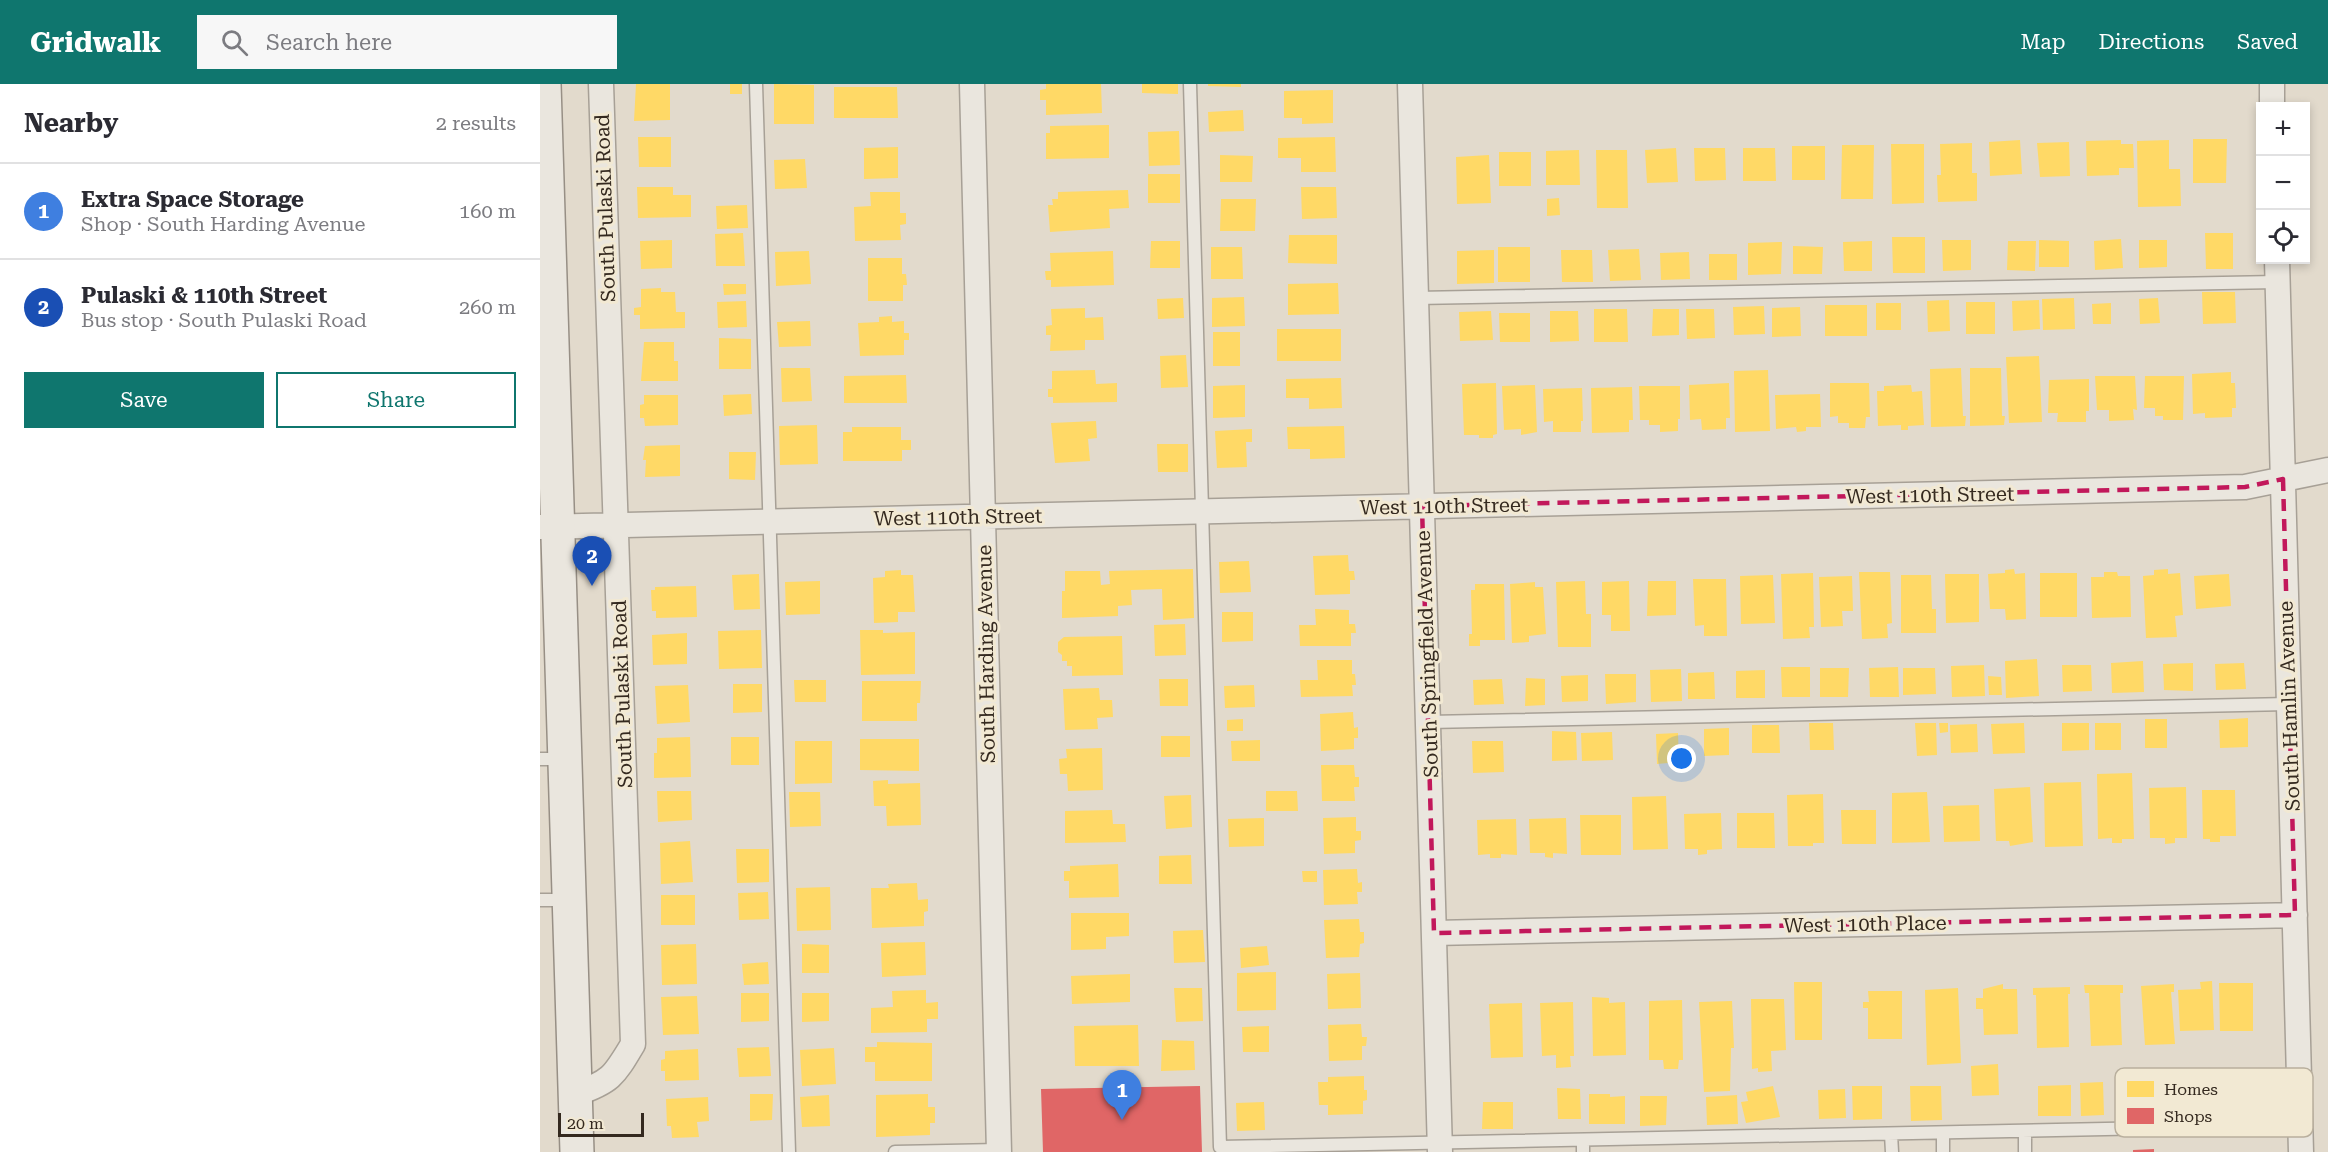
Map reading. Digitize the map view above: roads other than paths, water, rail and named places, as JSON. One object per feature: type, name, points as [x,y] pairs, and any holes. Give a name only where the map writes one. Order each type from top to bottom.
[{"type":"main road","points":[[544,84],[547,442],[555,900],[575,1094],[577,1152]]},
{"type":"street","name":"South Pulaski Road","points":[[575,1094],[601,1085],[616,1073],[633,1044],[601,84]]},
{"type":"street","name":"South Harding Avenue","points":[[972,84],[999,1151]]},
{"type":"street","points":[[1410,84],[1430,84]]},
{"type":"street","name":"South Springfield Avenue","points":[[1410,84],[1440,1147]]},
{"type":"street","points":[[2272,84],[2272,102]]},
{"type":"street","name":"South Hamlin Avenue","points":[[2277,271],[2299,1068]]},
{"type":"street","name":"West 110th Street","points":[[549,527],[2245,488],[2328,470]]},
{"type":"street","name":"West 110th Place","points":[[1434,933],[2295,915]]},
{"type":"lane","points":[[756,84],[789,1152]]},
{"type":"lane","points":[[1190,84],[1220,1147],[1583,1146],[1891,1134],[2115,1129]]},
{"type":"lane","points":[[1416,298],[2277,271]]},
{"type":"lane","points":[[1428,722],[2289,704]]},
{"type":"lane","points":[[2025,1131],[2025,1152]]},
{"type":"lane","points":[[1943,1133],[1943,1152]]},
{"type":"lane","points":[[1891,1134],[1892,1152]]},
{"type":"lane","points":[[895,1152],[999,1151]]},
{"type":"place","name":"Pulaski & 110th Street","points":[[592,586]]},
{"type":"place","name":"Extra Space Storage","points":[[1122,1120]]}]
